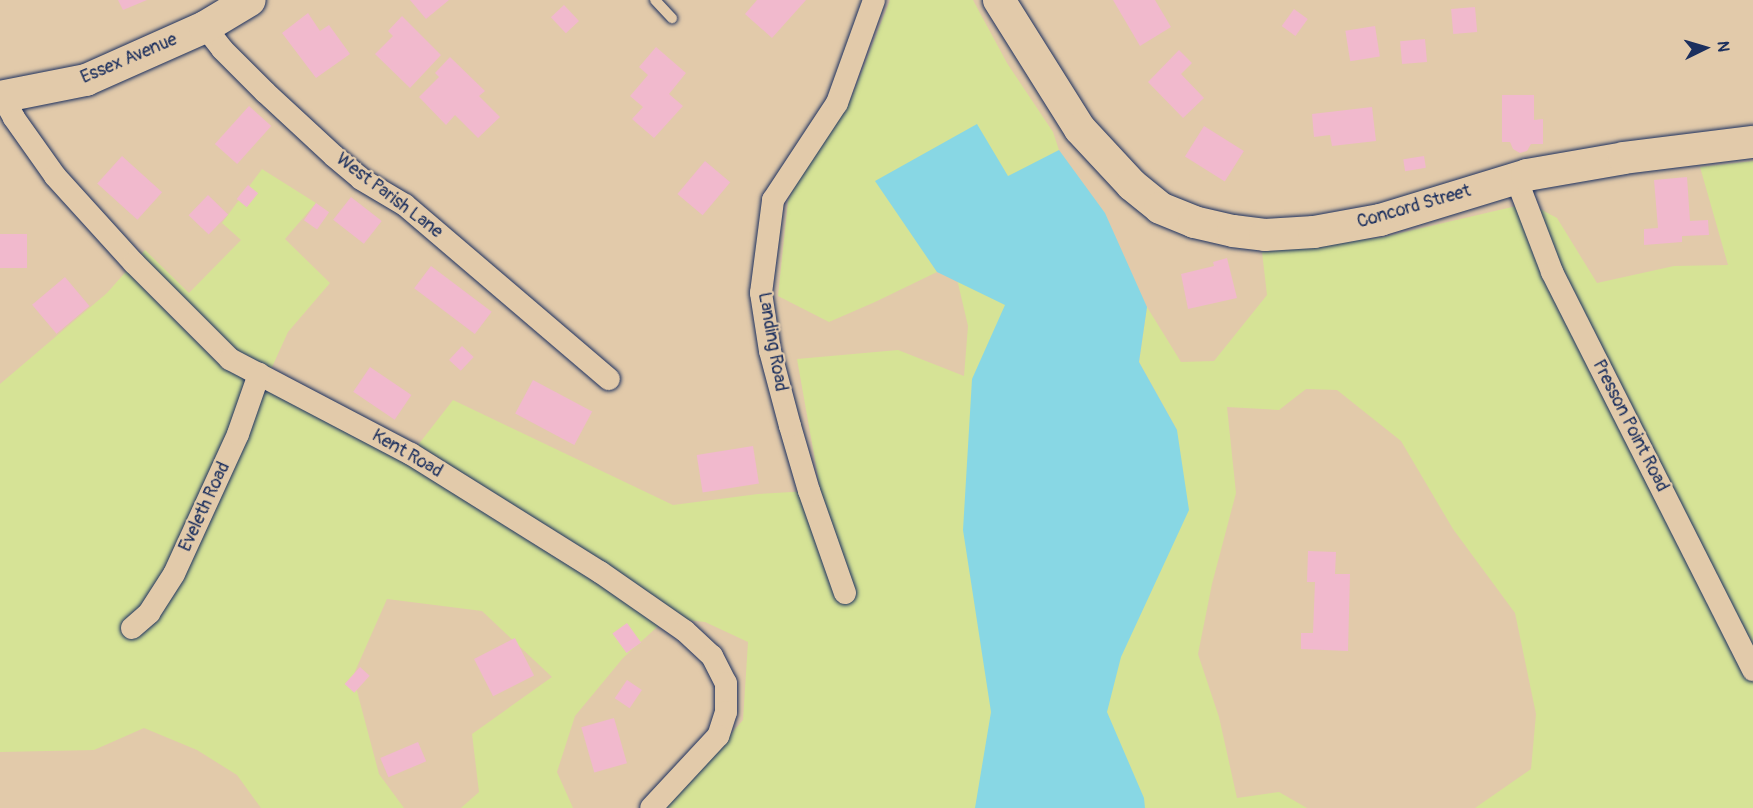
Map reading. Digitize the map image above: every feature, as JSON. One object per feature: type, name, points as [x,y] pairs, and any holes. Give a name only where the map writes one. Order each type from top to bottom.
[{"type":"main road","name":"Essex Avenue","points":[[1,96],[87,80],[205,27],[250,0]]},
{"type":"main road","name":"Concord Street","points":[[999,0],[1080,129],[1110,163],[1160,208],[1194,222],[1233,231],[1265,235],[1314,232],[1380,220],[1516,178],[1624,158],[1753,142]]},
{"type":"street","name":"Landing Road","points":[[845,592],[809,491],[790,426],[770,351],[760,293],[773,200],[837,103],[874,0]]},
{"type":"street","name":"West Parish Lane","points":[[205,27],[222,49],[257,85],[334,156],[361,179],[405,205],[609,379]]},
{"type":"street","name":"Kent Road","points":[[1,96],[55,176],[134,263],[230,359],[426,464],[600,572],[685,631],[712,656],[726,683],[726,712],[718,736],[651,808]]},
{"type":"street","name":"Presson Point Road","points":[[1516,178],[1552,273],[1753,670]]},
{"type":"street","name":"Eveleth Road","points":[[132,628],[149,613],[174,574],[238,434],[258,374]]},
{"type":"lane","points":[[656,0],[672,18]]},
{"type":"green space","points":[[890,0],[973,0],[1007,63],[1053,132],[1059,150],[1048,156],[1115,677],[1177,430],[1139,362],[1147,307],[1181,362],[1214,361],[1267,295],[1262,252],[1383,237],[1529,203],[1557,218],[1597,283],[1674,266],[1728,265],[1700,167],[1753,161],[1753,808],[1475,808],[1531,769],[1536,714],[1515,613],[1453,529],[1401,441],[1337,390],[1306,389],[1279,410],[1227,407],[1236,493],[1212,584],[1198,654],[1219,717],[1237,798],[1279,792],[1307,808],[666,808],[743,720],[748,642],[705,622],[667,618],[623,658],[575,716],[557,772],[573,808],[461,808],[479,792],[472,734],[552,677],[482,611],[387,599],[353,676],[379,774],[404,808],[261,808],[237,775],[197,750],[144,728],[94,750],[0,752],[0,384],[107,293],[145,250],[189,293],[241,240],[222,223],[262,169],[316,203],[285,239],[330,283],[288,332],[267,378],[411,454],[453,400],[673,505],[758,494],[809,491],[821,494],[797,359],[898,350],[964,376],[968,326],[957,279],[913,235],[937,272],[875,302],[829,322],[778,296],[788,201],[805,164],[851,99]]},
{"type":"water","points":[[977,124],[1008,176],[1059,150],[1105,213],[1147,307],[1139,362],[1177,430],[1189,510],[1121,657],[1107,712],[1144,798],[1145,808],[975,808],[991,712],[963,530],[972,379],[1005,305],[937,272],[875,181]]},
{"type":"building","points":[[118,0],[147,0],[123,10]]},
{"type":"building","points":[[410,0],[449,0],[426,19]]},
{"type":"building","points":[[757,0],[806,0],[772,38],[745,14]]},
{"type":"building","points":[[1113,0],[1155,0],[1171,27],[1140,46]]},
{"type":"building","points":[[564,5],[579,21],[566,33],[551,17]]},
{"type":"building","points":[[1475,7],[1477,32],[1453,34],[1451,9]]},
{"type":"building","points":[[1294,9],[1308,19],[1295,36],[1282,26]]},
{"type":"building","points":[[308,13],[320,31],[329,25],[350,54],[316,78],[282,33]]},
{"type":"building","points":[[402,16],[441,55],[410,88],[375,54],[393,36],[388,31]]},
{"type":"building","points":[[1375,26],[1380,57],[1350,61],[1345,31]]},
{"type":"building","points":[[1425,39],[1427,62],[1402,64],[1400,41]]},
{"type":"building","points":[[656,47],[686,73],[669,94],[683,106],[654,138],[632,119],[643,107],[630,96],[648,75],[639,67]]},
{"type":"building","points":[[1179,50],[1192,63],[1181,74],[1204,98],[1183,118],[1148,82]]},
{"type":"building","points":[[450,57],[485,91],[479,96],[500,117],[478,138],[455,115],[446,125],[419,97],[439,77],[435,73]]},
{"type":"building","points":[[1502,95],[1534,95],[1534,120],[1543,119],[1543,144],[1531,144],[1527,151],[1520,153],[1513,149],[1510,142],[1502,142]]},
{"type":"building","points":[[249,106],[271,126],[237,164],[215,144]]},
{"type":"building","points":[[1372,107],[1376,141],[1332,146],[1330,135],[1314,137],[1312,114]]},
{"type":"building","points":[[1204,126],[1244,151],[1225,181],[1185,157]]},
{"type":"building","points":[[122,156],[162,192],[137,220],[97,183]]},
{"type":"building","points":[[1424,156],[1426,168],[1405,171],[1403,159]]},
{"type":"building","points":[[705,161],[730,182],[703,215],[677,194]]},
{"type":"building","points":[[1687,177],[1690,221],[1708,220],[1709,235],[1682,236],[1682,242],[1644,245],[1644,229],[1658,228],[1654,180]]},
{"type":"building","points":[[248,185],[258,193],[247,207],[237,199]]},
{"type":"building","points":[[208,195],[228,214],[209,235],[189,215]]},
{"type":"building","points":[[351,197],[382,221],[364,244],[333,220]]},
{"type":"building","points":[[316,203],[329,212],[317,229],[304,220]]},
{"type":"building","points":[[0,234],[27,234],[27,268],[0,268]]},
{"type":"building","points":[[1227,258],[1237,298],[1188,309],[1181,274],[1214,266],[1213,262]]},
{"type":"building","points":[[431,266],[492,312],[475,334],[414,288]]},
{"type":"building","points":[[65,277],[89,306],[56,334],[32,305]]},
{"type":"building","points":[[462,346],[474,357],[461,371],[449,360]]},
{"type":"building","points":[[370,367],[411,395],[395,420],[353,392]]},
{"type":"building","points":[[533,380],[592,411],[574,445],[515,414]]},
{"type":"building","points":[[753,446],[759,484],[703,492],[697,455]]},
{"type":"building","points":[[1308,551],[1336,552],[1335,574],[1350,574],[1348,651],[1301,649],[1301,633],[1313,633],[1315,582],[1307,582]]},
{"type":"building","points":[[627,623],[641,642],[627,653],[612,634]]},
{"type":"building","points":[[515,638],[534,675],[493,696],[474,659]]},
{"type":"building","points":[[360,667],[370,676],[354,693],[345,684]]},
{"type":"building","points":[[627,680],[642,690],[630,708],[615,698]]},
{"type":"building","points":[[614,718],[627,763],[594,773],[581,727]]},
{"type":"building","points":[[418,742],[426,761],[388,777],[380,758]]}]
